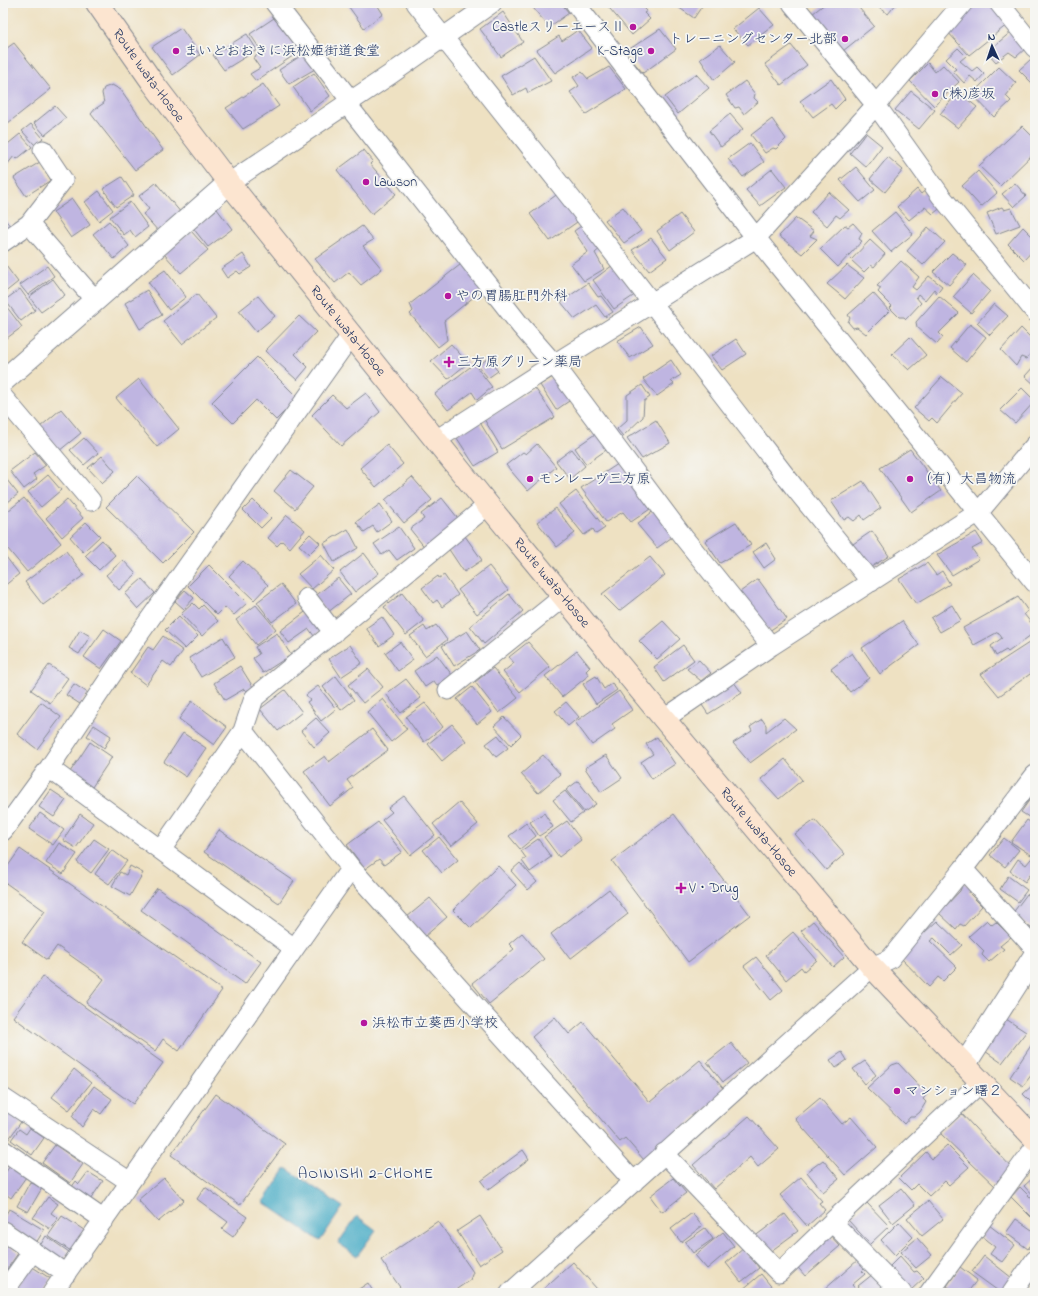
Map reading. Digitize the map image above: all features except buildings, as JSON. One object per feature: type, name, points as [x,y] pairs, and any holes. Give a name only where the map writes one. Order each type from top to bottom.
[{"type":"main road","name":"Route Iwata-Hosoe","points":[[97,3],[153,83],[229,182],[488,505],[664,720],[872,967],[1035,1139]]},
{"type":"street","points":[[276,3],[348,102],[520,325],[554,364],[684,538],[771,646]]},
{"type":"street","points":[[416,3],[442,38],[578,207],[652,304],[871,582]]},
{"type":"street","points":[[3,381],[229,182],[492,3]]},
{"type":"street","points":[[575,3],[756,238],[1035,583]]},
{"type":"street","points":[[792,3],[876,105],[941,196],[1035,312]]},
{"type":"street","points":[[436,440],[554,364],[756,238],[876,105],[963,3]]},
{"type":"street","points":[[1000,3],[1035,48]]},
{"type":"street","points":[[3,242],[29,224],[63,180],[43,150]]},
{"type":"street","points":[[29,224],[95,300]]},
{"type":"street","points":[[3,831],[49,768],[135,640],[352,334]]},
{"type":"street","points":[[3,397],[91,501]]},
{"type":"street","points":[[664,720],[771,646],[979,512],[1035,446]]},
{"type":"street","points":[[161,850],[243,731],[254,698],[488,505]]},
{"type":"street","points":[[448,690],[563,597]]},
{"type":"street","points":[[307,598],[334,633]]},
{"type":"street","points":[[243,731],[351,868],[634,1182]]},
{"type":"street","points":[[49,768],[294,948]]},
{"type":"street","points":[[510,1293],[872,967],[890,959],[1035,775]]},
{"type":"street","points":[[52,1293],[351,868]]},
{"type":"street","points":[[962,869],[1035,949]]},
{"type":"street","points":[[965,1064],[1035,955]]},
{"type":"street","points":[[664,1153],[778,1273],[981,1082]]},
{"type":"street","points":[[3,1098],[130,1182]]},
{"type":"street","points":[[929,1293],[1035,1147]]},
{"type":"street","points":[[3,1150],[104,1220]]},
{"type":"street","points":[[832,1222],[902,1293]]},
{"type":"street","points":[[3,1231],[66,1274]]},
{"type":"street","points":[[3,1293],[33,1251]]},
{"type":"street","points":[[1012,1293],[1035,1260]]},
{"type":"water","points":[[286,1168],[343,1207],[320,1241],[263,1202]]},
{"type":"water","points":[[357,1216],[376,1230],[357,1256],[338,1243]]},
{"type":"place","name":"CastleスリーエースⅡ","points":[[633,27]]},
{"type":"place","name":"トレーニングセンター北部","points":[[845,39]]},
{"type":"place","name":"まいどおおきに浜松姫街道食堂","points":[[176,51]]},
{"type":"place","name":"K-Stage","points":[[651,51]]},
{"type":"place","name":"(株)彦坂","points":[[935,94]]},
{"type":"place","name":"Lawson","points":[[366,182]]},
{"type":"place","name":"やの胃腸肛門外科","points":[[448,296]]},
{"type":"place","name":"三方原グリーン薬局","points":[[449,362]]},
{"type":"place","name":"モンレーヴ三方原","points":[[530,479]]},
{"type":"place","name":"（有）大昌物流","points":[[910,479]]},
{"type":"place","name":"V・Drug","points":[[681,888]]},
{"type":"place","name":"浜松市立葵西小学校","points":[[364,1023]]},
{"type":"place","name":"マンション曙２","points":[[897,1091]]},
{"type":"district","name":"AOINISHI 2-CHOME","points":[[366,1174]]}]
